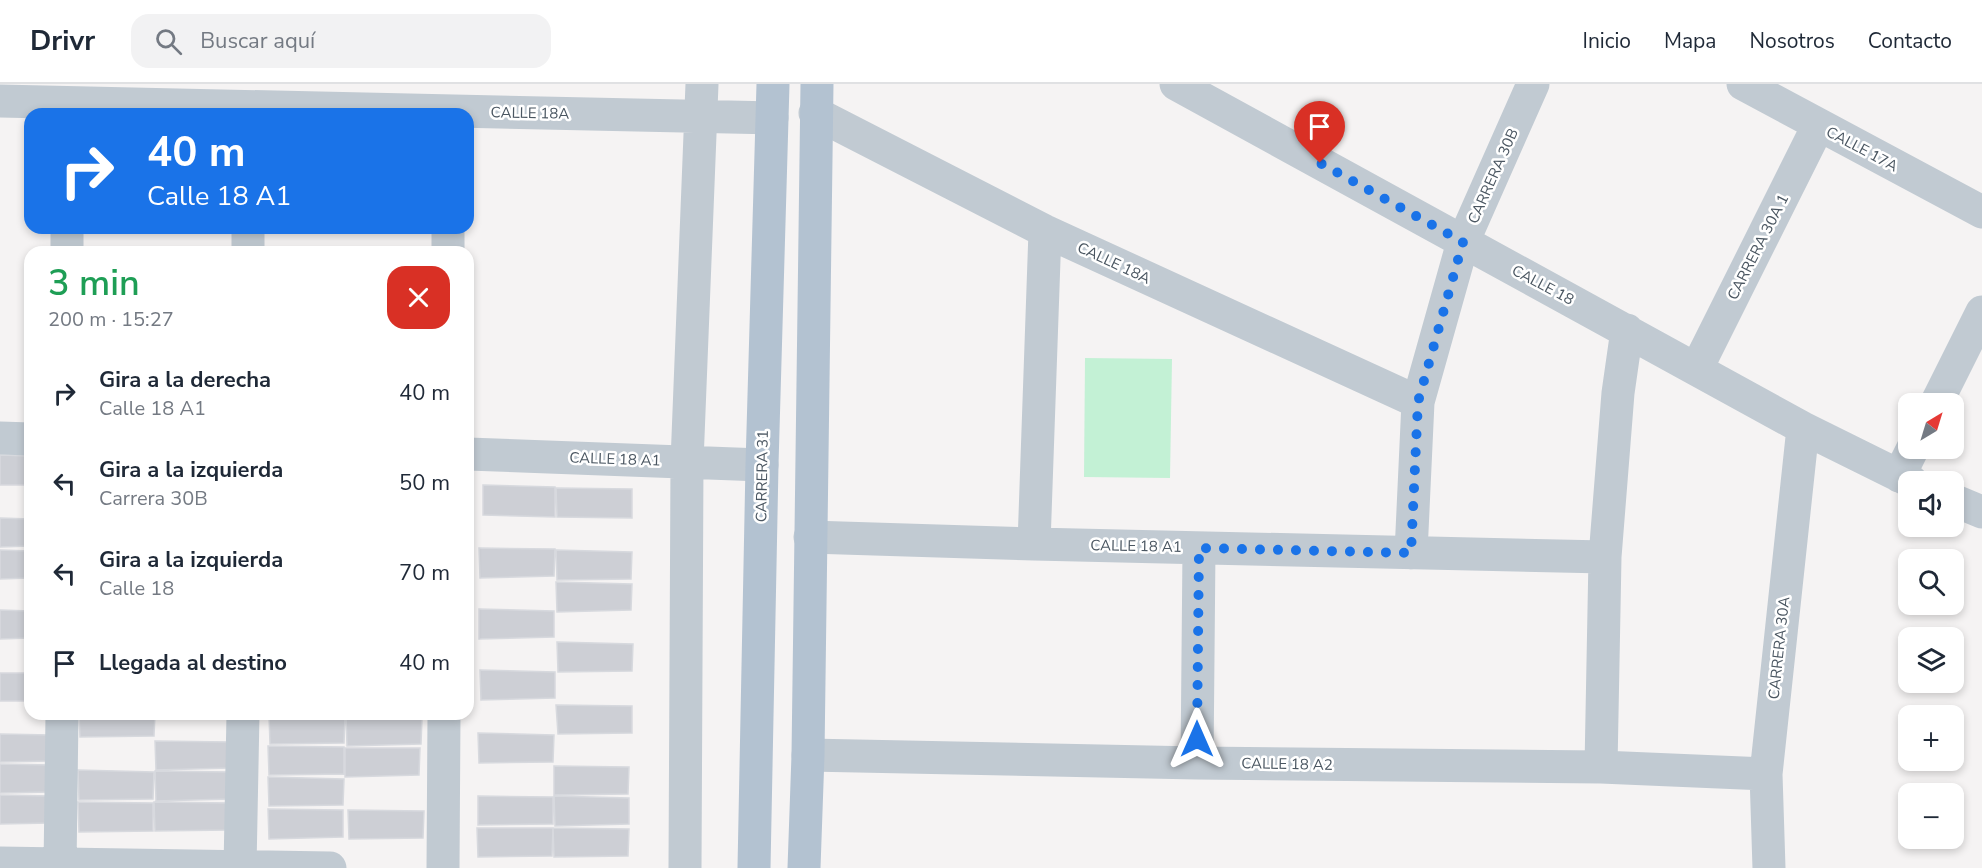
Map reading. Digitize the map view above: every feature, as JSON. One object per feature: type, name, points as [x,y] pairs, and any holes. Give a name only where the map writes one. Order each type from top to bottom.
[{"type":"main road","name":"CARRERA 31","points":[[754,868],[773,84]]},
{"type":"main road","points":[[804,868],[808,755],[816,98]]},
{"type":"street","points":[[685,868],[687,462],[702,84]]},
{"type":"street","name":"CALLE 18","points":[[1176,84],[1803,428],[1908,469]]},
{"type":"street","name":"CARRERA 30B","points":[[1411,553],[1418,402],[1463,242],[1533,84]]},
{"type":"street","name":"CALLE 17A","points":[[1743,84],[1982,212]]},
{"type":"street","name":"CALLE 18A","points":[[816,98],[1045,231],[1418,402]]},
{"type":"street","name":"CALLE 18A","points":[[0,101],[450,103],[771,118]]},
{"type":"street","name":"CARRERA 30A 1","points":[[1697,368],[1818,126]]},
{"type":"street","points":[[1034,544],[1045,231]]},
{"type":"street","points":[[1942,393],[1982,312]]},
{"type":"street","points":[[1601,767],[1605,557],[1618,393],[1627,330]]},
{"type":"street","name":"CARRERA 30A","points":[[1769,868],[1766,774],[1803,428]]},
{"type":"street","points":[[0,438],[24,439]]},
{"type":"street","name":"CALLE 18 A1","points":[[474,454],[762,465]]},
{"type":"street","points":[[1964,505],[1982,512]]},
{"type":"street","name":"CALLE 18 A1","points":[[810,537],[1605,557]]},
{"type":"street","points":[[1197,763],[1199,548]]},
{"type":"street","points":[[61,866],[62,720]]},
{"type":"street","points":[[240,867],[243,720]]},
{"type":"street","points":[[443,868],[444,720]]},
{"type":"street","name":"CALLE 18 A2","points":[[808,755],[1197,763],[1601,767],[1766,774]]},
{"type":"street","points":[[0,863],[61,866],[330,868]]},
{"type":"green space","points":[[1085,358],[1172,359],[1170,478],[1084,477]]},
{"type":"building","points":[[0,455],[24,456],[24,485],[0,485]]},
{"type":"building","points":[[483,485],[555,487],[555,517],[483,515]]},
{"type":"building","points":[[556,488],[632,489],[632,518],[557,517]]},
{"type":"building","points":[[0,518],[24,519],[24,546],[0,547]]},
{"type":"building","points":[[479,548],[555,549],[554,576],[480,578]]},
{"type":"building","points":[[0,550],[24,551],[24,578],[0,579]]},
{"type":"building","points":[[556,550],[632,552],[631,579],[557,580]]},
{"type":"building","points":[[556,582],[632,584],[631,610],[557,612]]},
{"type":"building","points":[[479,609],[554,611],[554,637],[479,639]]},
{"type":"building","points":[[0,610],[24,611],[24,638],[0,639]]},
{"type":"building","points":[[557,642],[633,644],[632,671],[558,672]]},
{"type":"building","points":[[480,670],[555,672],[555,698],[481,700]]},
{"type":"building","points":[[0,673],[24,673],[24,701],[0,701]]},
{"type":"building","points":[[556,705],[632,706],[632,733],[558,734]]},
{"type":"building","points":[[79,720],[155,720],[154,736],[80,737]]},
{"type":"building","points":[[269,720],[345,720],[344,743],[270,744]]},
{"type":"building","points":[[346,720],[422,720],[421,744],[347,746]]},
{"type":"building","points":[[478,733],[554,735],[553,762],[479,763]]},
{"type":"building","points":[[0,734],[51,735],[50,761],[0,762]]},
{"type":"building","points":[[155,741],[230,742],[230,768],[156,770]]},
{"type":"building","points":[[268,746],[344,747],[344,774],[269,775]]},
{"type":"building","points":[[345,748],[420,748],[419,775],[345,777]]},
{"type":"building","points":[[0,764],[51,765],[51,792],[0,793]]},
{"type":"building","points":[[554,766],[629,767],[628,794],[554,795]]},
{"type":"building","points":[[78,770],[154,772],[153,799],[79,800]]},
{"type":"building","points":[[155,771],[230,772],[230,799],[156,801]]},
{"type":"building","points":[[268,777],[344,779],[343,805],[269,806]]},
{"type":"building","points":[[0,795],[50,796],[50,823],[0,824]]},
{"type":"building","points":[[478,796],[553,797],[553,824],[478,825]]},
{"type":"building","points":[[554,796],[629,798],[629,824],[555,826]]},
{"type":"building","points":[[78,802],[153,803],[153,831],[79,832]]},
{"type":"building","points":[[154,802],[230,803],[229,830],[155,831]]},
{"type":"building","points":[[268,809],[343,810],[343,837],[269,839]]},
{"type":"building","points":[[348,810],[424,811],[423,838],[349,839]]},
{"type":"building","points":[[477,828],[553,828],[552,856],[478,857]]},
{"type":"building","points":[[553,828],[629,829],[628,856],[554,857]]},
{"type":"route","points":[[1197,739],[1199,548],[1411,553],[1418,402],[1463,242],[1320,163]]}]
